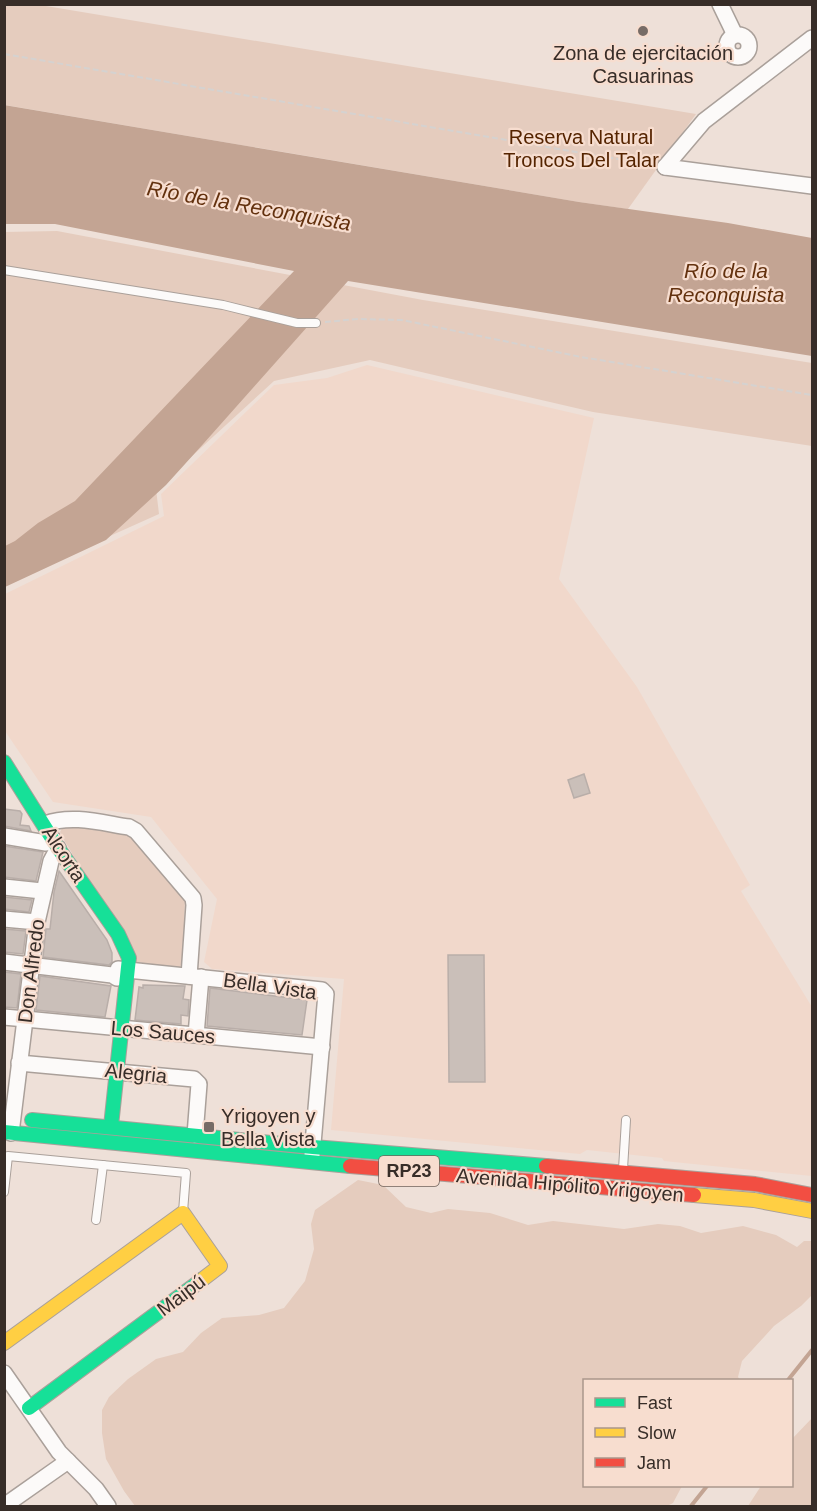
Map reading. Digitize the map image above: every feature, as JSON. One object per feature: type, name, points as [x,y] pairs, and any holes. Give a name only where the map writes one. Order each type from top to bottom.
[{"type":"main road","name":"Alcorta","points":[[4,762],[11,783],[45,824],[56,844],[118,934],[123,946]]},
{"type":"main road","name":"Avenida Hipólito Yrigoyen","points":[[8,1125],[106,1126],[755,1184],[813,1195]]},
{"type":"main road","name":"Avenida Hipólito Yrigoyen","points":[[8,1125],[312,1163],[754,1200],[813,1211]]},
{"type":"main road","points":[[4,1343],[183,1213]]},
{"type":"main road","name":"Maipú","points":[[29,1408],[220,1266],[183,1213]]},
{"type":"street","points":[[720,4],[735,35]]},
{"type":"street","points":[[665,167],[704,121],[813,38]]},
{"type":"street","points":[[665,167],[813,186]]},
{"type":"street","points":[[45,824],[64,819],[75,819],[129,827],[136,831],[193,898],[196,1035]]},
{"type":"street","points":[[4,836],[56,844]]},
{"type":"street","name":"Don Alfredo","points":[[8,1125],[20,1063],[30,965],[42,891],[56,844]]},
{"type":"street","points":[[4,887],[42,891]]},
{"type":"street","points":[[4,919],[37,922]]},
{"type":"street","name":"Alcorta","points":[[106,1126],[123,946]]},
{"type":"street","name":"Bella Vista","points":[[4,962],[112,975],[121,973],[195,976],[322,990],[326,994],[312,1163]]},
{"type":"street","name":"Los Sauces","points":[[4,1017],[322,1047]]},
{"type":"street","name":"Alegria","points":[[20,1063],[113,1070],[197,1080],[199,1084],[195,1135]]},
{"type":"street","points":[[4,1373],[68,1461],[96,1489],[108,1506]]},
{"type":"street","points":[[4,1506],[68,1461]]},
{"type":"lane","points":[[4,270],[223,305],[297,322],[316,323]]},
{"type":"lane","points":[[622,1189],[626,1120]]},
{"type":"lane","points":[[4,1192],[8,1156],[186,1173],[183,1213]]},
{"type":"lane","points":[[96,1220],[103,1165]]},
{"type":"path","points":[[4,54],[665,167]]},
{"type":"path","points":[[316,323],[358,319],[402,320],[581,357],[813,395]]},
{"type":"shaded area","points":[[367,365],[594,418],[559,579],[637,687],[750,885],[741,891],[812,1007],[812,1176],[664,1161],[662,1158],[587,1150],[580,1154],[331,1130],[344,979],[212,969],[204,962],[217,899],[151,817],[53,802],[5,731],[5,594],[164,516],[161,494],[274,385],[327,378]]},
{"type":"green space","name":"Reserva Natural Troncos Del Talar","points":[[4,5],[40,5],[696,114],[628,209],[579,202],[5,105]]},
{"type":"green space","points":[[57,231],[423,300],[812,363],[812,446],[593,412],[370,360],[274,381],[156,489],[159,514],[5,583],[4,232]]},
{"type":"green space","points":[[64,825],[128,831],[185,898],[183,962],[179,968],[139,965],[64,840],[60,832]]},
{"type":"green space","points":[[358,1180],[383,1185],[406,1207],[431,1213],[448,1209],[490,1213],[528,1225],[553,1221],[624,1229],[658,1224],[680,1226],[701,1233],[743,1226],[776,1235],[797,1247],[804,1241],[812,1241],[812,1295],[774,1326],[742,1361],[739,1379],[583,1379],[583,1487],[681,1487],[673,1503],[667,1506],[135,1506],[106,1459],[102,1433],[102,1410],[109,1397],[128,1379],[156,1359],[183,1352],[201,1333],[222,1318],[259,1315],[284,1308],[305,1281],[314,1249],[311,1224],[315,1210]]},
{"type":"green space","points":[[812,1418],[812,1506],[748,1506],[760,1487],[793,1487],[793,1438]]},
{"type":"water","name":"Río de la Reconquista","points":[[4,105],[579,202],[728,223],[812,238],[812,356],[348,281],[166,485],[106,540],[5,587],[5,546],[75,501],[294,271],[55,224],[5,224]]},
{"type":"building","points":[[584,774],[590,793],[574,798],[568,780]]},
{"type":"building","points":[[4,809],[20,811],[22,814],[20,825],[29,826],[31,831],[4,826]]},
{"type":"building","points":[[4,846],[43,852],[36,881],[4,877]]},
{"type":"building","points":[[59,871],[107,940],[112,953],[112,962],[109,965],[43,957],[46,929],[50,929]]},
{"type":"building","points":[[4,897],[32,900],[29,912],[4,909]]},
{"type":"building","points":[[4,929],[26,931],[23,954],[4,952]]},
{"type":"building","points":[[448,955],[484,955],[485,1082],[449,1082]]},
{"type":"building","points":[[4,972],[21,974],[17,1008],[4,1007]]},
{"type":"building","points":[[40,976],[111,986],[105,1017],[36,1010]]},
{"type":"building","points":[[143,985],[185,986],[183,999],[189,1000],[188,1016],[181,1015],[181,1024],[135,1020],[139,987],[143,988]]},
{"type":"building","points":[[210,988],[307,1000],[302,1035],[207,1026]]},
{"type":"waterway","points":[[789,1379],[812,1350]]},
{"type":"waterway","points":[[691,1506],[706,1487]]},
{"type":"traffic: fast","points":[[4,762],[58,848],[118,934],[129,958],[111,1126]]},
{"type":"traffic: fast","points":[[32,1120],[313,1147],[546,1166]]},
{"type":"traffic: fast","points":[[4,1132],[350,1166]]},
{"type":"traffic: fast","points":[[29,1408],[203,1279]]},
{"type":"traffic: slow","points":[[694,1195],[754,1200],[812,1211]]},
{"type":"traffic: slow","points":[[4,1343],[183,1213],[220,1266],[203,1279]]},
{"type":"traffic: jam","points":[[350,1166],[694,1195]]},
{"type":"traffic: jam","points":[[546,1166],[755,1184],[812,1195]]},
{"type":"place","name":"Zona de ejercitación Casuarinas","points":[[643,31]]},
{"type":"place","name":"Yrigoyen y Bella Vista","points":[[209,1127]]}]
